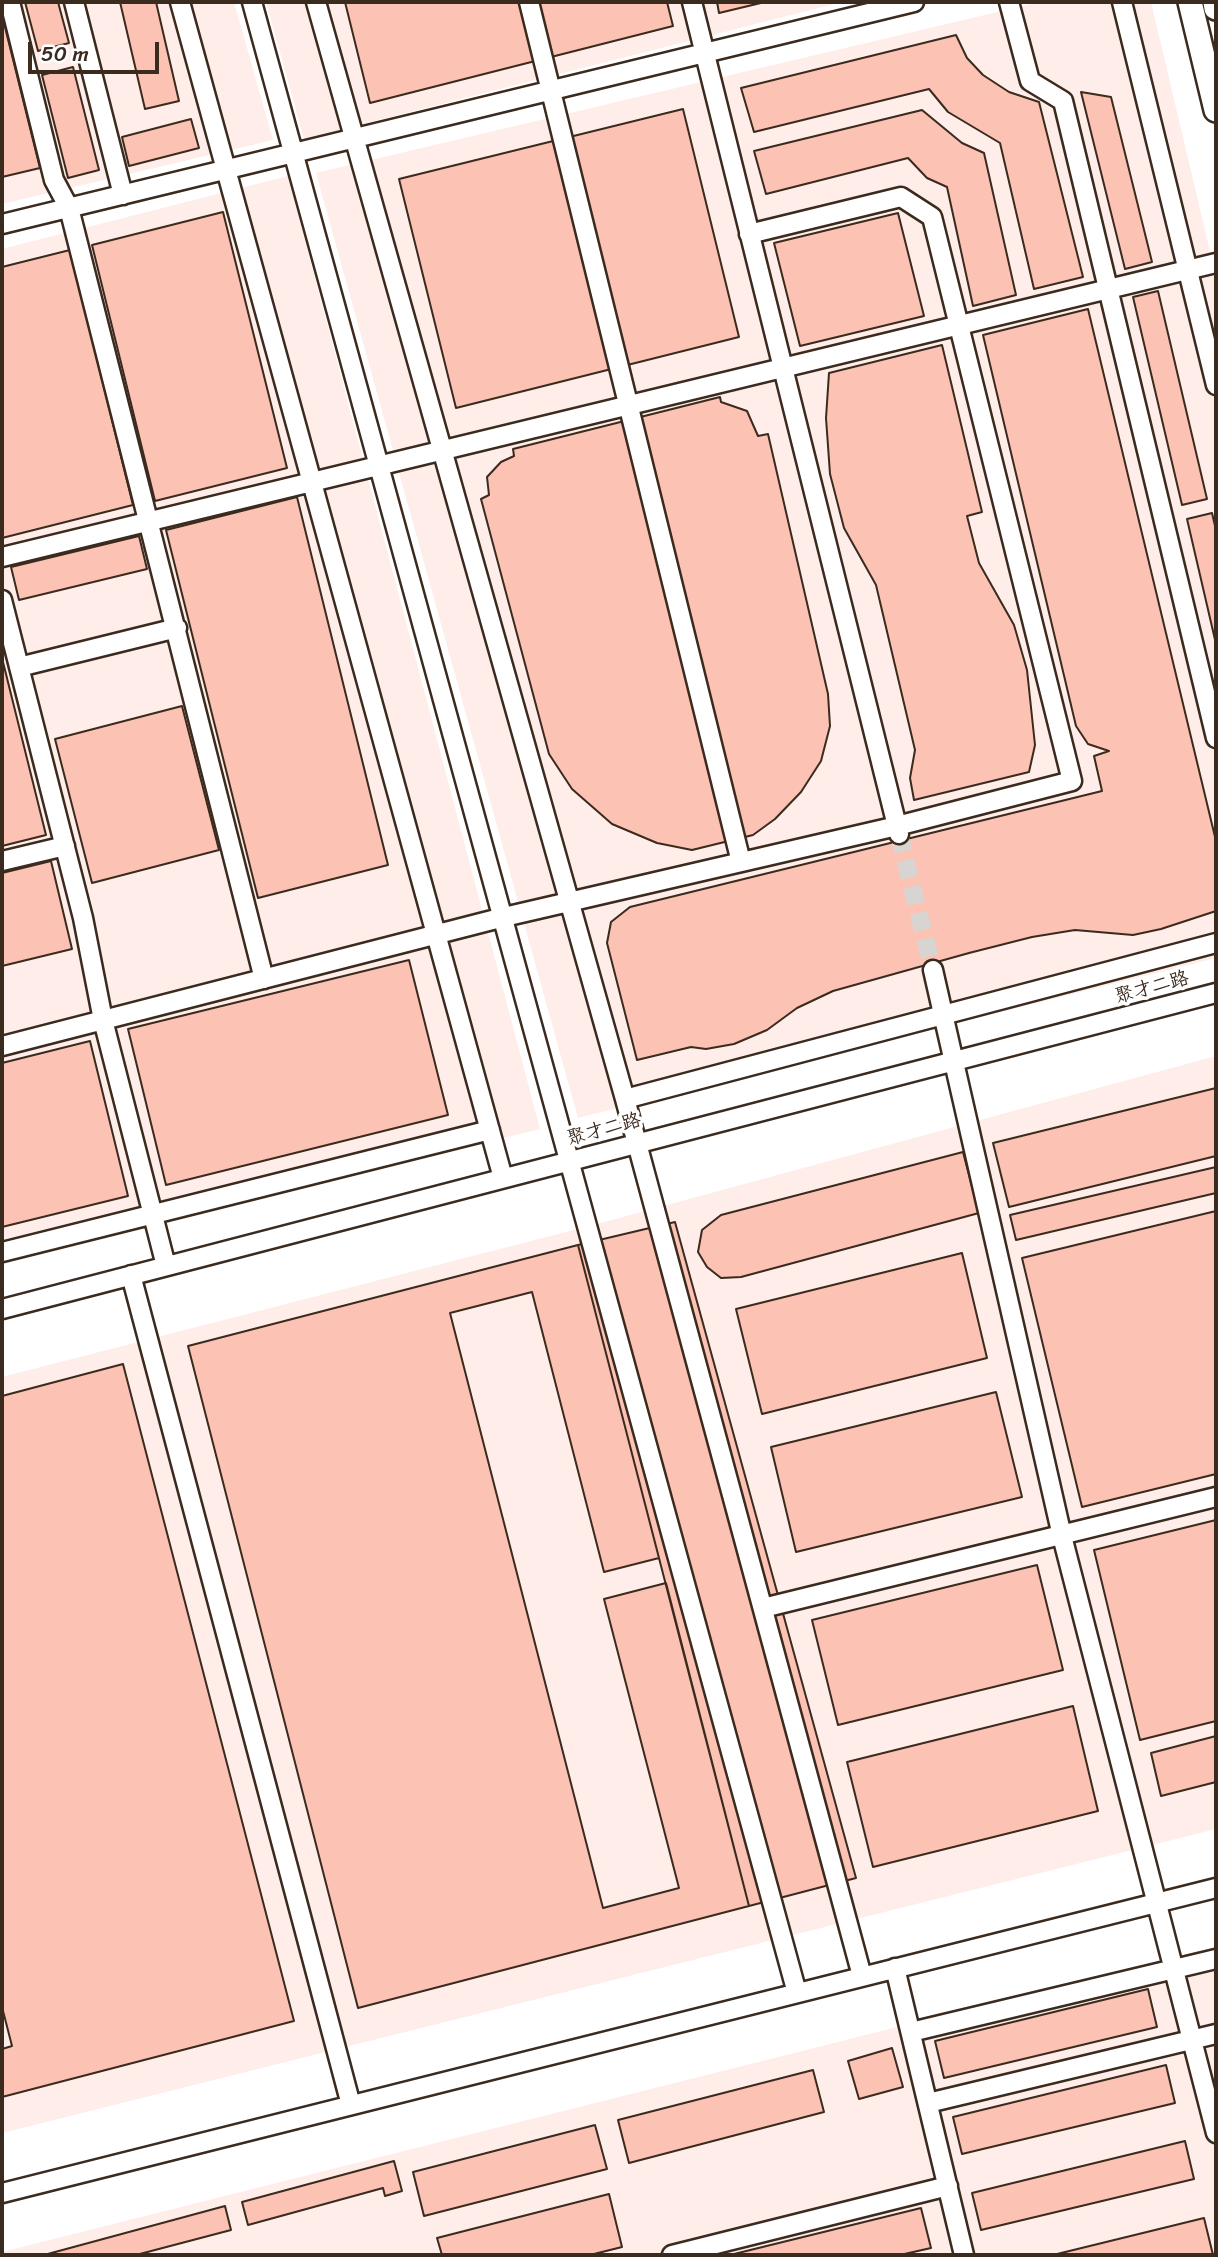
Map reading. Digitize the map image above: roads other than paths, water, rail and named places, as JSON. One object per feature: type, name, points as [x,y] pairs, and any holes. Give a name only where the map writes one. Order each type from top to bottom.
[{"type":"main road","points":[[1190,2],[1216,110]]},
{"type":"main road","points":[[1214,2],[1216,8]]},
{"type":"street","points":[[10,2],[54,180],[69,208],[264,979]]},
{"type":"street","points":[[74,2],[123,195]]},
{"type":"street","points":[[180,2],[503,1178]]},
{"type":"street","points":[[252,2],[797,1993]]},
{"type":"street","points":[[316,2],[625,1099],[862,1976]]},
{"type":"street","points":[[529,2],[741,862]]},
{"type":"street","points":[[692,2],[898,830]]},
{"type":"street","points":[[2,224],[914,2]]},
{"type":"street","points":[[1009,2],[1030,81],[1063,101],[1216,738]]},
{"type":"street","points":[[1122,2],[1216,384]]},
{"type":"street","points":[[2,1046],[570,901],[898,830],[1072,781],[932,217],[901,197],[749,234]]},
{"type":"street","points":[[2,557],[1216,263]]},
{"type":"street","points":[[2,600],[83,918],[103,1020],[166,1266]]},
{"type":"street","points":[[19,667],[177,628]]},
{"type":"street","points":[[2,861],[65,846]]},
{"type":"street","points":[[625,1099],[1216,943]]},
{"type":"street","points":[[933,971],[956,1061],[1062,1536],[1216,2133]]},
{"type":"street","name":"聚才二路","points":[[2,1309],[1216,993]]},
{"type":"street","points":[[2,1252],[490,1130]]},
{"type":"street","points":[[131,1275],[351,2105]]},
{"type":"street","points":[[762,1608],[1216,1497]]},
{"type":"street","points":[[2,2193],[1216,1888]]},
{"type":"street","points":[[911,2032],[1216,1959]]},
{"type":"street","points":[[895,1968],[964,2255]]},
{"type":"street","points":[[928,2103],[1216,2034]]},
{"type":"street","points":[[672,2255],[948,2186]]},
{"type":"tunnel","points":[[899,834],[933,970]]}]
